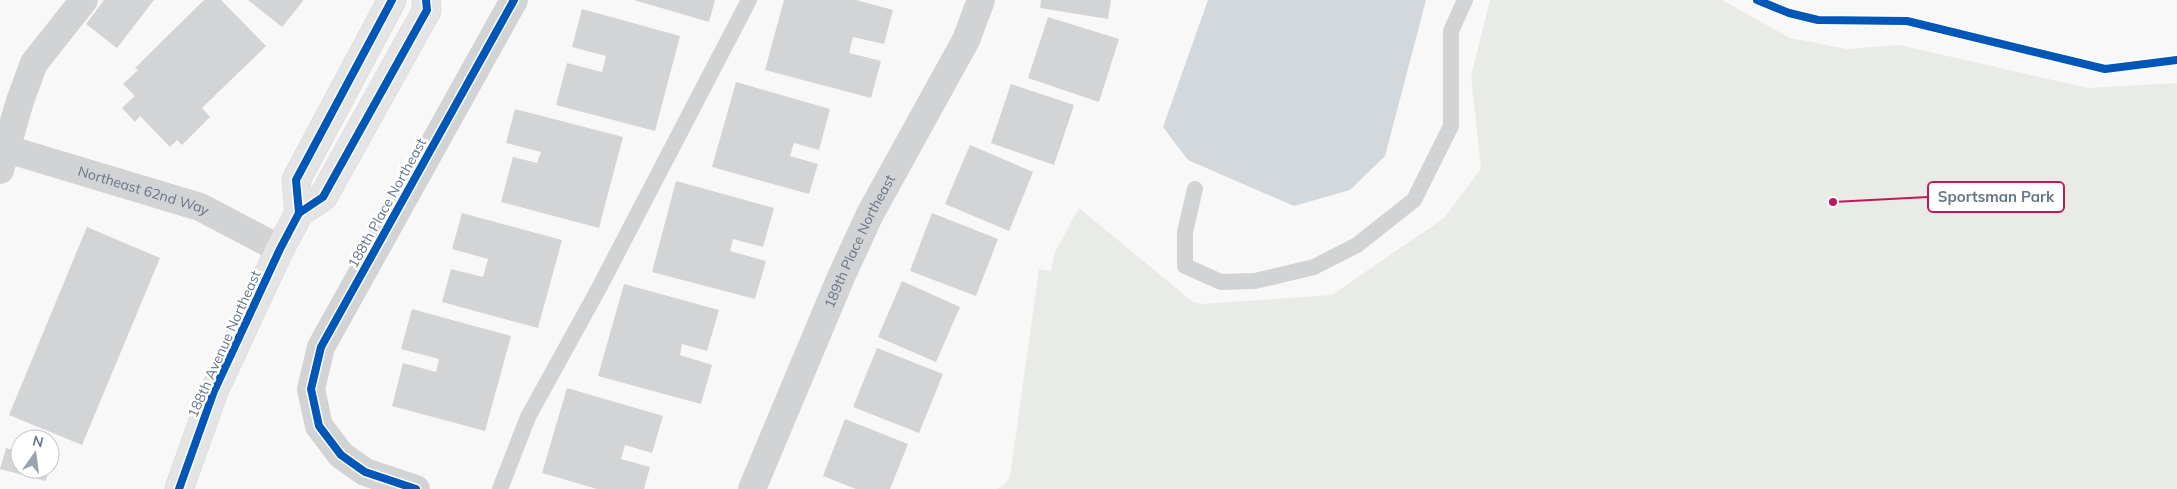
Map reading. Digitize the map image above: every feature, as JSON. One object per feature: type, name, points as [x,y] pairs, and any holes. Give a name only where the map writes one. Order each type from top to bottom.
[{"type":"street","points":[[2,156],[34,62],[84,0]]},
{"type":"street","points":[[299,213],[296,180],[392,0]]},
{"type":"street","name":"188th Avenue Northeast","points":[[179,489],[214,391],[280,249],[299,213],[323,197],[427,10],[426,0]]},
{"type":"street","name":"188th Place Northeast","points":[[416,489],[365,472],[341,455],[319,426],[311,389],[321,348],[514,0]]},
{"type":"street","name":"189th Place Northeast","points":[[752,489],[841,277],[870,214],[966,40],[981,0]]},
{"type":"street","name":"Northeast 62nd Way","points":[[2,156],[200,207],[280,249]]},
{"type":"lane","points":[[500,489],[528,417],[599,288],[749,0]]},
{"type":"lane","points":[[1196,189],[1185,232],[1185,266],[1221,282],[1255,281],[1314,267],[1357,246],[1414,200],[1451,126],[1451,31],[1465,0]]},
{"type":"shaded area","points":[[1208,0],[1426,0],[1385,156],[1350,190],[1294,206],[1188,160],[1163,127]]},
{"type":"shaded area","points":[[1490,0],[1722,0],[1790,38],[1847,49],[1899,45],[2088,88],[2177,83],[2177,489],[996,489],[1004,485],[1010,477],[1039,269],[1051,271],[1054,254],[1079,208],[1193,302],[1202,304],[1332,295],[1444,218],[1481,169],[1471,76]]},
{"type":"building","points":[[104,0],[154,0],[117,48],[86,24]]},
{"type":"building","points":[[204,0],[221,0],[266,46],[202,108],[210,117],[182,145],[177,140],[170,147],[140,116],[135,122],[122,108],[135,96],[123,84],[138,70],[135,68]]},
{"type":"building","points":[[248,0],[302,0],[303,1],[282,27]]},
{"type":"building","points":[[634,0],[715,0],[709,22]]},
{"type":"building","points":[[784,0],[856,0],[893,10],[884,44],[853,37],[849,53],[881,61],[871,98],[765,70]]},
{"type":"building","points":[[1041,0],[1111,0],[1108,19],[1040,8]]},
{"type":"building","points":[[582,9],[680,36],[655,131],[556,105],[567,63],[602,72],[606,56],[572,47]]},
{"type":"building","points":[[1048,17],[1119,39],[1099,102],[1028,78]]},
{"type":"building","points":[[736,82],[830,109],[819,150],[794,143],[790,156],[818,164],[809,194],[712,167]]},
{"type":"building","points":[[1011,84],[1074,105],[1054,165],[991,143]]},
{"type":"building","points":[[515,109],[623,137],[599,228],[501,202],[513,157],[537,163],[541,152],[506,143]]},
{"type":"building","points":[[970,145],[1033,172],[1009,231],[945,204]]},
{"type":"building","points":[[676,181],[774,208],[763,247],[733,239],[730,251],[766,261],[755,299],[652,272]]},
{"type":"building","points":[[462,213],[562,240],[538,328],[442,302],[451,269],[483,277],[488,259],[452,249]]},
{"type":"building","points":[[932,213],[998,239],[976,296],[910,271]]},
{"type":"building","points":[[87,227],[160,258],[82,445],[60,436],[60,429],[43,429],[9,415]]},
{"type":"building","points":[[902,281],[960,307],[936,362],[878,337]]},
{"type":"building","points":[[624,284],[719,310],[707,351],[682,344],[680,355],[712,365],[701,404],[598,376]]},
{"type":"building","points":[[412,309],[511,336],[485,431],[392,406],[403,363],[436,372],[439,359],[401,349]]},
{"type":"building","points":[[877,348],[943,374],[919,433],[853,407]]},
{"type":"building","points":[[567,388],[663,416],[652,453],[625,445],[621,459],[650,467],[644,489],[597,489],[542,473]]},
{"type":"building","points":[[845,419],[908,444],[890,489],[856,489],[823,476]]},
{"type":"building","points":[[6,448],[10,449],[10,472],[0,469]]},
{"type":"cycle path","points":[[299,213],[296,180],[392,0]]},
{"type":"cycle path","points":[[179,489],[214,391],[280,249],[299,213],[323,197],[427,10],[426,0]]},
{"type":"cycle path","points":[[416,489],[365,472],[341,455],[319,426],[311,389],[321,347],[514,0]]},
{"type":"cycle path","points":[[1757,0],[1789,13],[1818,20],[1907,21],[2105,69],[2177,60]]},
{"type":"place","name":"Sportsman Park","points":[[1833,202]]}]
